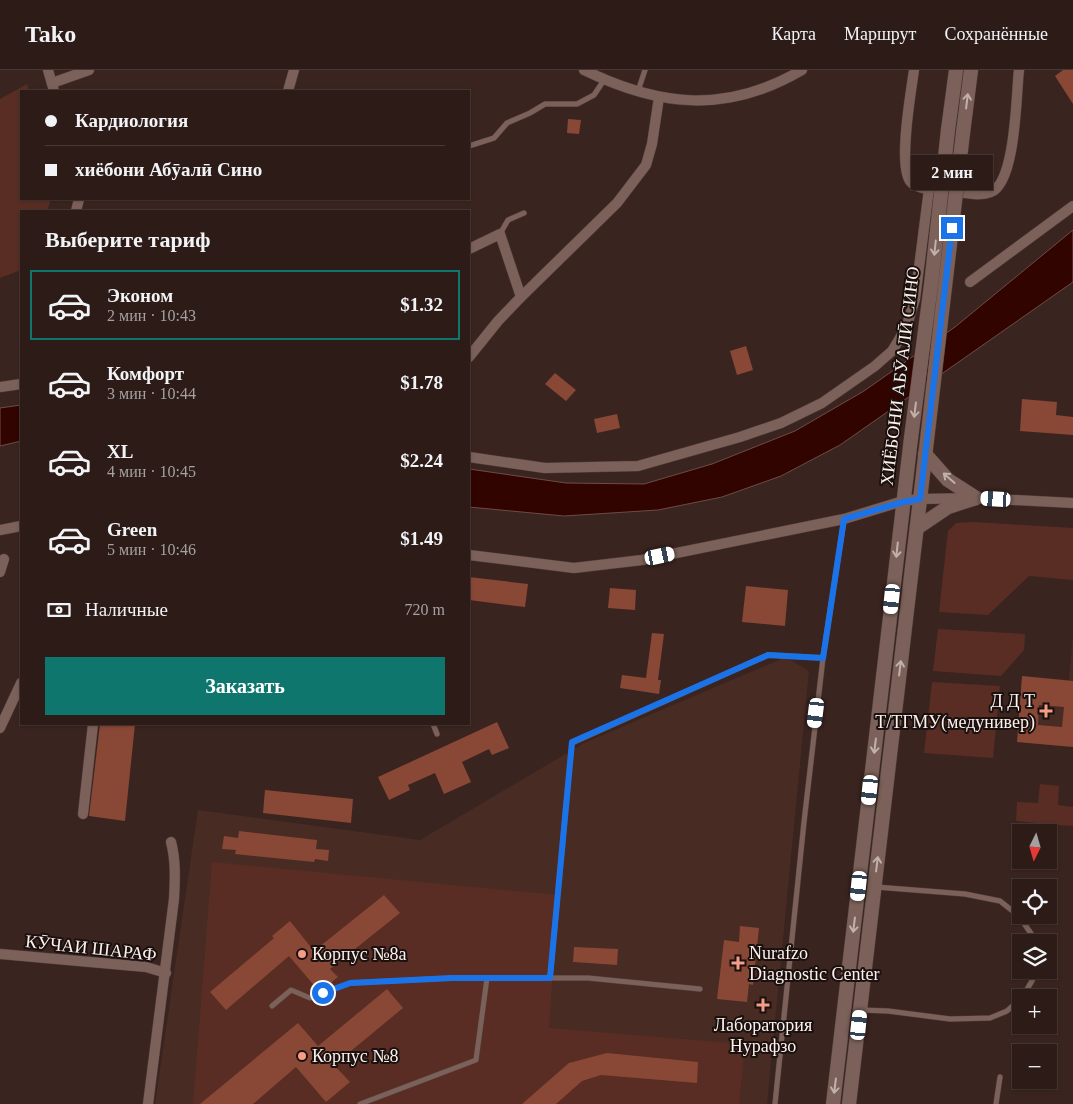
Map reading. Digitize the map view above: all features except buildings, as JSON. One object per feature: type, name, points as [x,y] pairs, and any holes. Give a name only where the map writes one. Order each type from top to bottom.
[{"type":"main road","name":"ХИЁБОНИ АБӮАЛӢ СИНО","points":[[833,1104],[903,502],[956,70]]},
{"type":"main road","name":"ХИЁБОНИ АБӮАЛӢ СИНО","points":[[849,1104],[971,70]]},
{"type":"main road","points":[[925,454],[948,480],[976,498]]},
{"type":"main road","points":[[916,528],[948,507],[976,498]]},
{"type":"street","points":[[48,70],[53,87],[89,70]]},
{"type":"street","points":[[288,90],[294,70]]},
{"type":"street","points":[[584,70],[604,80],[659,97],[693,101],[731,99],[773,85],[802,70]]},
{"type":"street","points":[[914,70],[904,162],[910,181],[918,186],[929,189],[982,194],[995,190],[999,186],[1009,165],[1019,70]]},
{"type":"street","points":[[470,355],[521,297],[617,203],[646,165],[652,144],[659,97]]},
{"type":"street","points":[[470,457],[545,468],[638,466],[740,438],[781,423],[822,403],[892,352],[906,328],[915,299],[929,189]]},
{"type":"street","points":[[970,282],[1073,206]]},
{"type":"street","points":[[470,249],[500,234],[521,297]]},
{"type":"street","points":[[0,387],[20,384]]},
{"type":"street","points":[[470,555],[574,568],[642,560],[844,519],[920,499],[976,498],[1073,502]]},
{"type":"street","points":[[0,530],[20,526]]},
{"type":"street","points":[[0,572],[4,559]]},
{"type":"street","points":[[0,728],[20,685]]},
{"type":"street","points":[[83,814],[93,725]]},
{"type":"street","points":[[166,973],[176,874],[172,842]]},
{"type":"street","name":"КӮЧАИ ШАРАФ","points":[[0,954],[136,966],[166,973],[148,1104]]},
{"type":"lane","points":[[638,91],[645,70]]},
{"type":"lane","points":[[470,146],[494,138],[507,123],[545,104],[577,104],[594,95],[604,80]]},
{"type":"lane","points":[[500,234],[508,220],[524,213]]},
{"type":"lane","points":[[775,1104],[823,658],[844,519]]},
{"type":"lane","points":[[550,978],[572,742],[768,655],[823,658]]},
{"type":"lane","points":[[433,725],[437,734]]},
{"type":"lane","points":[[875,887],[965,894],[1000,901],[1020,916],[1031,934]]},
{"type":"lane","points":[[272,1006],[291,990],[310,998],[350,983],[452,978],[588,978],[700,989]]},
{"type":"lane","points":[[360,1104],[476,1060],[487,978]]},
{"type":"lane","points":[[860,1010],[888,1011],[950,1019],[990,1018],[1007,1011],[1012,1007]]},
{"type":"lane","points":[[996,1104],[1000,1077]]},
{"type":"shaded area","points":[[27,84],[29,90],[20,90],[20,200],[51,200],[47,210],[20,210],[20,270],[0,278],[0,99]]},
{"type":"shaded area","points":[[1073,230],[1073,282],[840,445],[781,476],[722,497],[658,510],[564,516],[470,507],[470,469],[566,483],[644,484],[712,464],[795,431],[864,391],[955,327]]},
{"type":"shaded area","points":[[20,405],[20,441],[0,446],[0,408]]},
{"type":"shaded area","points":[[974,522],[1073,528],[1073,580],[1029,576],[988,615],[939,612],[948,531],[956,523]]},
{"type":"shaded area","points":[[938,629],[1025,634],[1024,650],[1001,676],[933,671]]},
{"type":"shaded area","name":"Д Д Т Т/ТГМУ(медунивер)","points":[[1073,634],[1073,747],[1017,742],[1022,676],[1069,680]]},
{"type":"shaded area","points":[[786,657],[809,671],[767,1104],[155,1104],[198,810],[420,840],[584,743]]},
{"type":"shaded area","points":[[932,682],[1000,686],[993,758],[924,753]]},
{"type":"shaded area","points":[[1040,784],[1059,786],[1058,805],[1073,807],[1073,826],[1016,821],[1017,802],[1038,803]]},
{"type":"shaded area","points":[[212,862],[558,895],[549,1028],[745,1044],[739,1104],[193,1104]]},
{"type":"place","name":"Д Д Т Т/ТГМУ(медунивер)","points":[[1046,711]]},
{"type":"place","name":"Корпус №8а","points":[[302,954]]},
{"type":"place","name":"Nurafzo Diagnostic Center","points":[[738,963]]},
{"type":"place","name":"Лаборатория Нурафзо","points":[[763,1005]]},
{"type":"place","name":"Корпус №8","points":[[302,1056]]},
{"type":"route","points":[[323,993],[350,983],[452,978],[550,978],[572,742],[768,655],[823,658],[844,519],[920,499],[952,228]]}]
